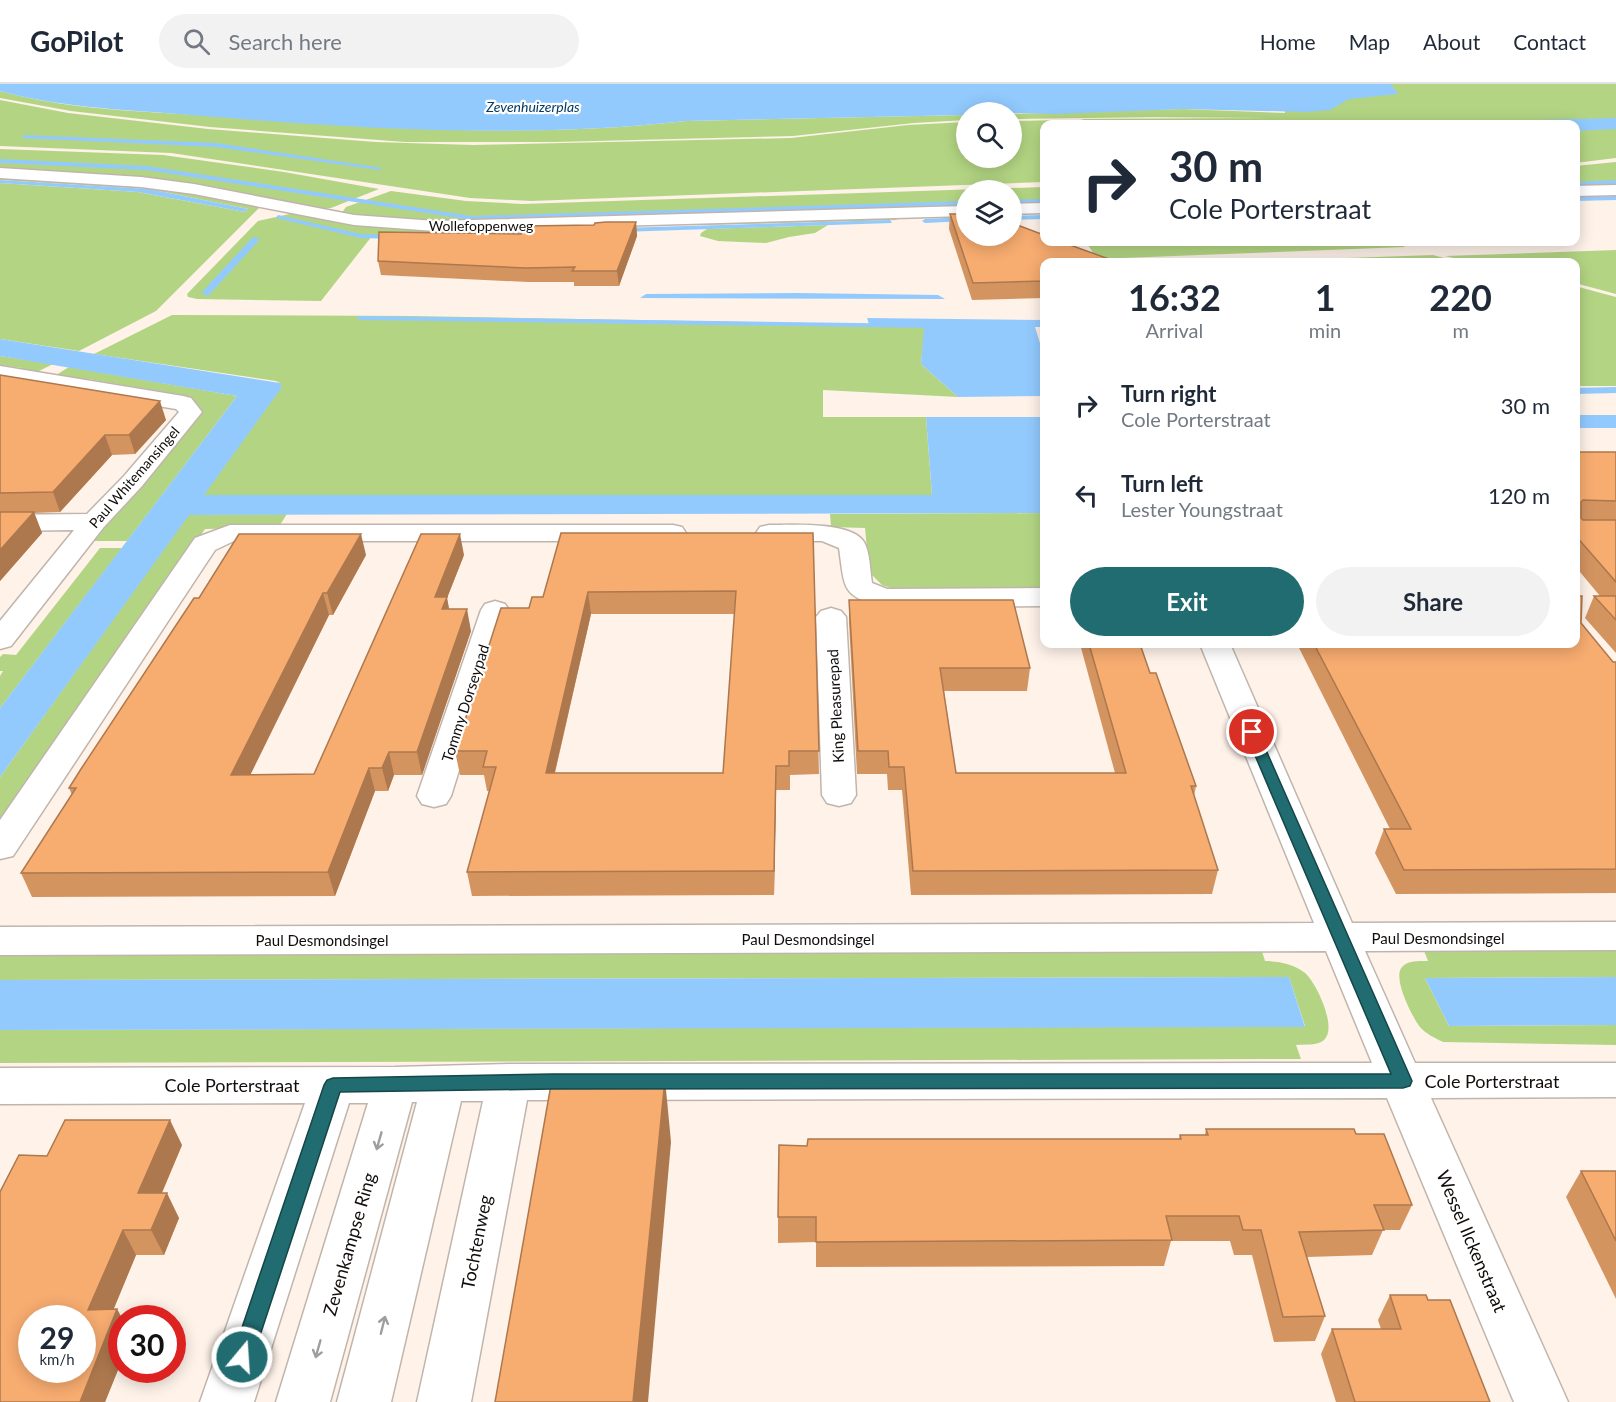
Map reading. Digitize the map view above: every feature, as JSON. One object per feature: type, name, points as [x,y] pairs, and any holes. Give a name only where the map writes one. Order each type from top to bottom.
[{"type":"street","name":"Wollefoppenweg","points":[[0,173],[141,182],[194,189],[354,220],[435,226],[956,211]]},
{"type":"street","points":[[1580,191],[1616,190]]},
{"type":"street","points":[[1022,209],[1040,208]]},
{"type":"street","name":"Paul Whitemansingel","points":[[0,373],[183,403],[190,412],[133,481],[94,522],[0,640]]},
{"type":"street","points":[[0,523],[94,522]]},
{"type":"street","points":[[0,847],[205,544],[213,540],[230,533],[697,533]]},
{"type":"street","points":[[743,533],[825,533],[852,544],[859,587],[884,598],[1040,597]]},
{"type":"street","name":"Tommy Dorseypad","points":[[434,796],[495,610]]},
{"type":"street","name":"King Pleasurepad","points":[[831,617],[839,795]]},
{"type":"street","name":"Wessel Ilckenstraat","points":[[1217,648],[1541,1402]]},
{"type":"street","name":"Paul Desmondsingel","points":[[0,941],[1340,939],[1616,936]]},
{"type":"street","name":"Cole Porterstraat","points":[[0,1086],[395,1085],[509,1082],[1616,1080]]},
{"type":"street","name":"Tochtenweg","points":[[444,1402],[509,1082]]},
{"type":"street","points":[[364,1402],[444,1083]]},
{"type":"street","points":[[227,1402],[333,1085]]},
{"type":"street","name":"Zevenkampse Ring","points":[[303,1402],[395,1085]]},
{"type":"green space","points":[[1280,84],[1616,84],[1616,158],[1580,162],[1580,120],[1080,120],[1286,118],[1153,117],[1022,119],[1022,114],[1183,109],[1285,113]]},
{"type":"green space","points":[[0,91],[52,102],[105,109],[449,130],[568,130],[686,121],[956,115],[956,121],[793,136],[555,142],[405,142],[210,127],[71,111],[0,98]]},
{"type":"green space","points":[[0,100],[68,113],[208,129],[375,142],[473,145],[791,138],[908,125],[956,123],[956,168],[1022,168],[1022,121],[1040,120],[1040,182],[956,180],[956,185],[531,201],[470,198],[171,153],[0,146]]},
{"type":"green space","points":[[0,149],[163,155],[284,172],[379,189],[331,208],[318,209],[199,187],[0,170]]},
{"type":"green space","points":[[1616,162],[1616,187],[1580,188],[1580,166]]},
{"type":"green space","points":[[0,176],[155,187],[261,206],[156,311],[79,351],[0,339],[0,183],[138,192],[245,212],[248,209],[149,189],[0,180]]},
{"type":"green space","points":[[1040,187],[1040,205],[1022,206],[1022,188]]},
{"type":"green space","points":[[956,190],[956,208],[578,220],[413,221],[341,214],[346,207],[391,191],[466,201],[522,204]]},
{"type":"green space","points":[[294,213],[480,229],[486,232],[485,234],[372,236],[321,301],[188,297],[187,294],[258,221]]},
{"type":"green space","points":[[889,217],[898,220],[703,225],[706,223]]},
{"type":"green space","points":[[828,225],[815,233],[766,243],[718,241],[700,236],[707,229]]},
{"type":"green space","points":[[1089,246],[1405,247],[1123,258],[1096,258]]},
{"type":"green space","points":[[1616,250],[1616,294],[1580,284],[1580,258],[1454,258],[1445,256]]},
{"type":"green space","points":[[1433,255],[1444,258],[1348,258]]},
{"type":"green space","points":[[1580,287],[1616,297],[1616,386],[1580,386]]},
{"type":"green space","points":[[172,315],[410,316],[925,325],[921,364],[958,397],[823,390],[823,417],[926,417],[932,495],[203,495],[281,387],[276,381],[94,354]]},
{"type":"green space","points":[[0,356],[53,364],[37,372],[23,372],[22,368],[0,365]]},
{"type":"green space","points":[[69,367],[237,396],[127,541],[94,541],[198,412],[199,407],[191,398],[182,395],[88,379],[78,381],[56,375]]},
{"type":"green space","points":[[1040,513],[1040,591],[896,590],[882,585],[869,572],[865,528],[831,527],[830,514]]},
{"type":"green space","points":[[287,514],[278,528],[205,529],[0,827],[0,777],[188,515]]},
{"type":"green space","points":[[100,548],[122,548],[0,708],[0,676],[3,671],[0,671],[0,657],[3,654],[16,655]]},
{"type":"green space","points":[[1616,947],[1616,977],[1425,978],[1449,1026],[1616,1025],[1616,1045],[1443,1042],[1420,1027],[1408,1006],[1399,979],[1402,967],[1407,963],[1428,961],[1423,948]]},
{"type":"green space","points":[[1261,948],[1265,961],[1296,967],[1305,973],[1315,986],[1324,1005],[1328,1034],[1318,1043],[1296,1045],[1301,1059],[0,1063],[0,1030],[1305,1026],[1289,977],[0,980],[0,951]]},
{"type":"water","name":"Zevenhuizerplas","points":[[0,84],[1391,84],[1398,94],[1349,99],[1330,110],[1307,112],[1183,109],[1022,113],[1022,102],[956,102],[956,115],[686,121],[566,130],[505,131],[324,125],[101,108],[50,102],[0,91]]},
{"type":"water","points":[[1616,118],[1616,129],[1580,131],[1580,120],[1538,120]]},
{"type":"water","points":[[0,180],[149,189],[248,209],[245,212],[138,192],[0,183]]},
{"type":"water","points":[[646,294],[938,295],[945,299],[640,298]]},
{"type":"water","points":[[867,318],[1040,320],[1040,327],[1035,327],[1040,343],[1040,396],[958,397],[921,364],[924,326],[869,324]]},
{"type":"water","points":[[0,339],[280,383],[282,387],[204,495],[932,495],[926,417],[1040,417],[1040,513],[189,515],[0,777],[0,708],[237,396],[0,356]]},
{"type":"water","points":[[1580,415],[1616,415],[1616,428],[1580,428]]},
{"type":"water","points":[[1289,977],[1305,1027],[0,1030],[0,980]]},
{"type":"water","points":[[1616,977],[1616,1025],[1449,1026],[1425,978]]},
{"type":"building","points":[[950,214],[956,214],[956,232]]},
{"type":"building","points":[[606,222],[636,222],[617,271],[572,271],[575,267],[526,268],[378,261],[379,232],[521,234],[524,226],[594,225]]},
{"type":"building","points":[[1022,227],[1040,234],[1040,246],[1073,246],[1106,258],[1040,258],[1040,281],[973,283],[961,246],[1022,246]]},
{"type":"building","points":[[0,375],[160,401],[129,435],[105,435],[53,492],[0,493]]},
{"type":"building","points":[[1580,452],[1616,452],[1616,501],[1583,500],[1581,518],[1583,520],[1616,520],[1616,582],[1580,541]]},
{"type":"building","points":[[0,512],[34,512],[0,550]]},
{"type":"building","points":[[561,533],[813,533],[819,751],[789,751],[789,766],[776,766],[774,871],[467,872],[496,767],[483,767],[487,751],[455,751],[501,608],[529,608],[532,597],[543,597]],"holes":[[[736,591],[723,773],[546,773],[588,592]]]},
{"type":"building","points":[[239,534],[361,534],[327,593],[323,593],[231,775],[314,774],[421,534],[460,534],[435,597],[447,597],[442,609],[467,609],[417,752],[389,752],[382,768],[369,768],[328,872],[21,873],[76,788],[69,788],[81,769],[194,598],[199,598]]},
{"type":"building","points":[[1580,596],[1582,596],[1581,623],[1613,662],[1616,662],[1616,869],[1404,870],[1384,829],[1411,829],[1316,648],[1580,648]]},
{"type":"building","points":[[1594,596],[1616,596],[1616,620]]},
{"type":"building","points":[[849,600],[1013,600],[1030,668],[940,668],[956,773],[1126,773],[1090,648],[1141,648],[1150,673],[1156,673],[1196,786],[1191,786],[1218,870],[913,871],[904,767],[889,767],[888,751],[858,751]]},
{"type":"building","points":[[552,1079],[665,1079],[633,1402],[495,1402]]},
{"type":"building","points":[[65,1120],[170,1120],[138,1193],[167,1193],[151,1230],[123,1230],[90,1305],[18,1305],[18,1383],[88,1383],[80,1402],[0,1402],[0,1192],[19,1155],[47,1156]]},
{"type":"building","points":[[1206,1129],[1354,1129],[1356,1134],[1384,1134],[1412,1205],[1374,1205],[1384,1230],[1299,1232],[1325,1316],[1283,1317],[1261,1230],[1243,1230],[1239,1216],[1166,1216],[1172,1240],[816,1242],[816,1217],[778,1217],[779,1145],[807,1146],[808,1139],[1181,1139],[1180,1135],[1208,1135]]},
{"type":"building","points":[[1581,1171],[1616,1171],[1616,1241]]},
{"type":"building","points":[[1390,1295],[1426,1295],[1428,1300],[1450,1300],[1490,1402],[1355,1402],[1332,1329],[1401,1329]]},
{"type":"building","points":[[108,1309],[108,1332],[96,1362],[96,1310]]},
{"type":"waterway","points":[[24,137],[216,145],[379,168]]},
{"type":"waterway","points":[[0,161],[146,168],[472,218],[956,203]]},
{"type":"waterway","points":[[1580,184],[1616,182]]},
{"type":"waterway","points":[[1580,199],[1616,198]]},
{"type":"waterway","points":[[1022,202],[1040,201]]},
{"type":"waterway","points":[[278,217],[361,236],[397,237]]},
{"type":"waterway","points":[[1022,218],[1040,217]]},
{"type":"waterway","points":[[925,221],[956,219]]},
{"type":"waterway","points":[[620,230],[890,222]]},
{"type":"waterway","points":[[476,235],[538,233]]},
{"type":"waterway","points":[[206,293],[256,239]]},
{"type":"waterway","points":[[361,318],[932,326]]},
{"type":"waterway","points":[[1580,391],[1616,390]]},
{"type":"route","points":[[242,1357],[333,1085],[553,1082],[1403,1081],[1252,732]]}]
